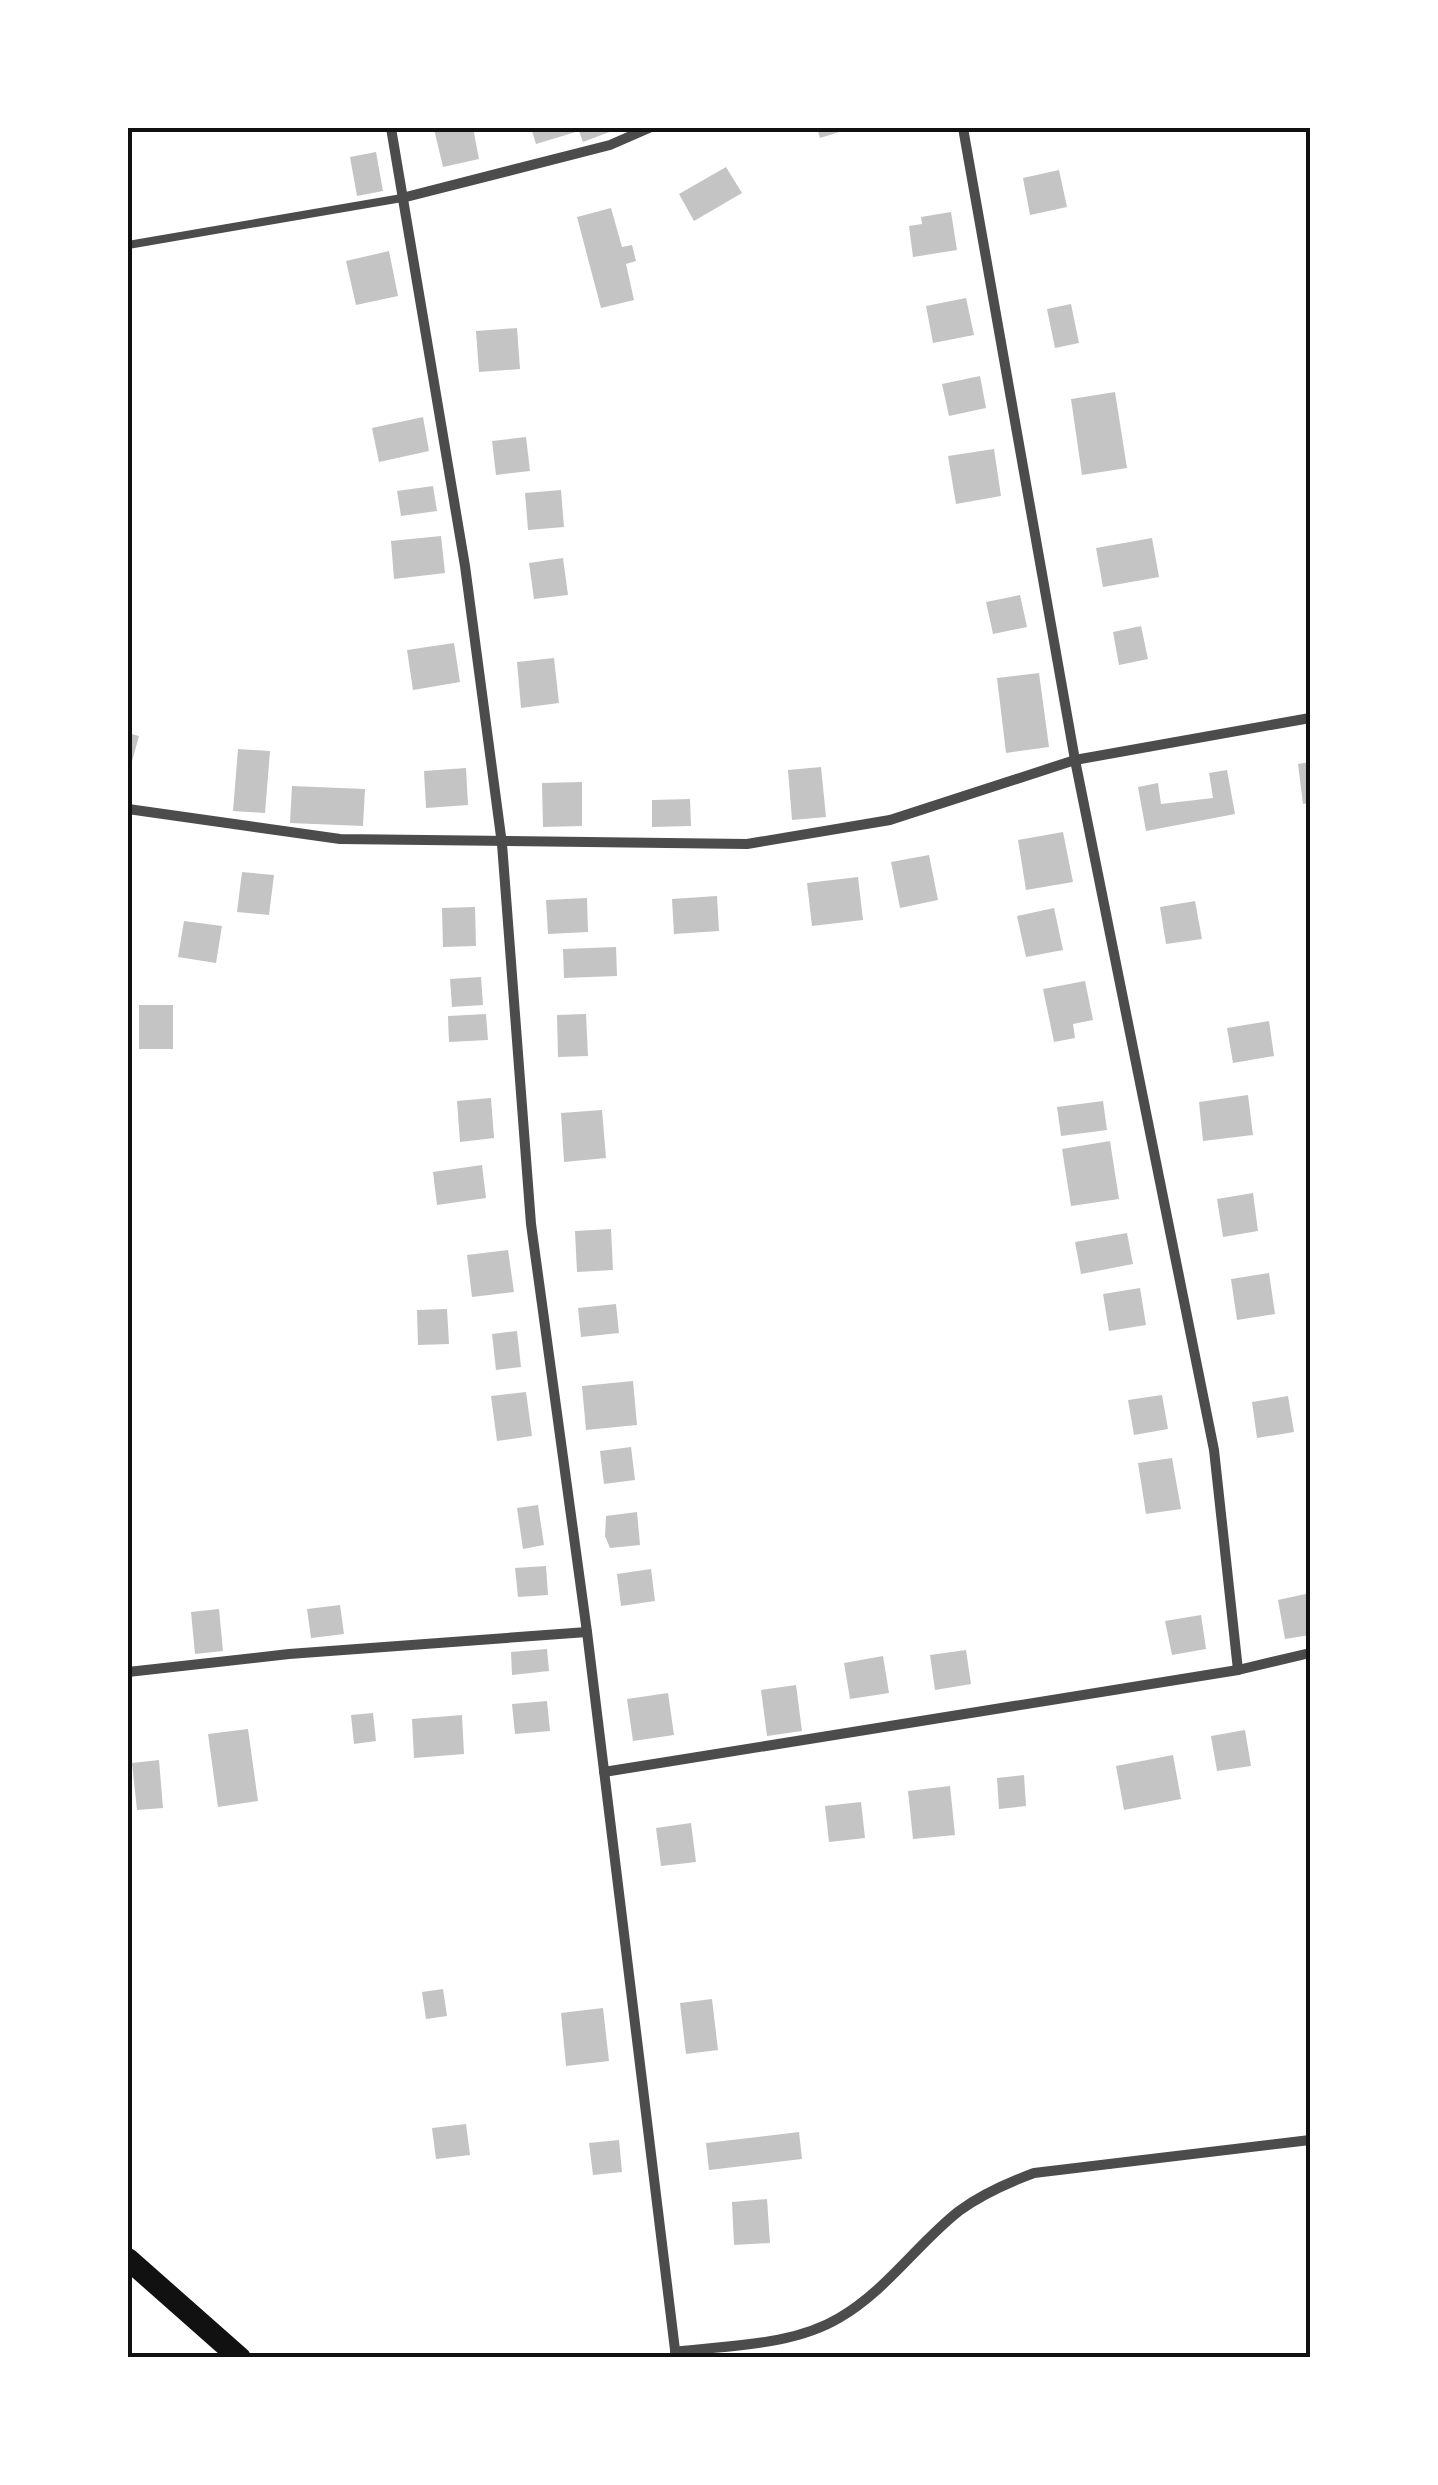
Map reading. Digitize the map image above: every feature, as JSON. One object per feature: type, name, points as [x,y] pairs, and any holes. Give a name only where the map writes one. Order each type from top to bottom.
[{"type":"highway","points":[[128,2259],[240,2358]]},
{"type":"street","points":[[391,128],[466,566],[502,844],[531,1224],[587,1632],[676,2355],[798,2336],[840,2318],[891,2278],[958,2212],[993,2189],[1034,2173],[1310,2140]]},
{"type":"street","points":[[402,198],[610,145],[649,128]]},
{"type":"street","points":[[963,128],[1075,760],[1214,1450],[1238,1670]]},
{"type":"street","points":[[128,809],[340,839],[502,844],[747,844],[890,820],[1075,760],[1310,718]]},
{"type":"street","points":[[128,1672],[290,1654],[587,1632]]},
{"type":"street","points":[[604,1772],[1238,1670],[1310,1653]]},
{"type":"lane","points":[[128,245],[402,198]]},
{"type":"building","points":[[473,128],[479,159],[443,167],[434,129]]},
{"type":"building","points":[[531,128],[620,128],[583,142],[579,131],[536,144]]},
{"type":"building","points":[[817,128],[852,128],[820,138]]},
{"type":"building","points":[[376,152],[383,191],[357,196],[350,157]]},
{"type":"building","points":[[726,167],[742,193],[694,221],[679,194]]},
{"type":"building","points":[[1059,170],[1067,207],[1030,215],[1023,178]]},
{"type":"building","points":[[611,208],[622,247],[632,245],[636,261],[626,264],[634,300],[601,308],[577,217]]},
{"type":"building","points":[[951,212],[957,250],[913,257],[909,226],[922,224],[921,217]]},
{"type":"building","points":[[389,251],[398,296],[356,305],[346,261]]},
{"type":"building","points":[[966,298],[974,335],[933,343],[926,306]]},
{"type":"building","points":[[1071,304],[1079,343],[1055,348],[1047,309]]},
{"type":"building","points":[[517,328],[520,369],[479,372],[476,331]]},
{"type":"building","points":[[980,376],[986,408],[949,416],[942,384]]},
{"type":"building","points":[[1115,392],[1127,468],[1082,475],[1071,399]]},
{"type":"building","points":[[423,417],[429,451],[379,462],[372,428]]},
{"type":"building","points":[[526,437],[530,471],[496,475],[492,441]]},
{"type":"building","points":[[994,449],[1001,496],[956,504],[948,456]]},
{"type":"building","points":[[433,486],[437,511],[401,516],[397,491]]},
{"type":"building","points":[[561,490],[564,527],[528,530],[525,493]]},
{"type":"building","points":[[441,536],[445,573],[394,579],[391,541]]},
{"type":"building","points":[[1152,538],[1159,577],[1103,587],[1096,548]]},
{"type":"building","points":[[563,558],[568,595],[534,599],[529,563]]},
{"type":"building","points":[[1020,595],[1027,627],[993,634],[986,602]]},
{"type":"building","points":[[1141,626],[1148,659],[1119,665],[1113,632]]},
{"type":"building","points":[[454,643],[460,682],[413,690],[407,650]]},
{"type":"building","points":[[554,658],[559,703],[521,708],[517,662]]},
{"type":"building","points":[[1039,673],[1049,747],[1006,753],[997,678]]},
{"type":"building","points":[[128,733],[139,736],[129,772],[128,772]]},
{"type":"building","points":[[238,749],[270,751],[265,813],[233,811]]},
{"type":"building","points":[[1310,762],[1310,803],[1303,804],[1298,764]]},
{"type":"building","points":[[821,767],[826,817],[792,820],[788,770]]},
{"type":"building","points":[[466,768],[468,805],[426,808],[424,771]]},
{"type":"building","points":[[1227,770],[1235,814],[1146,831],[1138,787],[1158,783],[1161,804],[1213,798],[1209,773]]},
{"type":"building","points":[[582,782],[582,826],[543,827],[542,783]]},
{"type":"building","points":[[292,786],[365,789],[363,826],[290,823]]},
{"type":"building","points":[[690,799],[691,826],[652,827],[652,800]]},
{"type":"building","points":[[1063,832],[1073,882],[1026,890],[1018,840]]},
{"type":"building","points":[[929,855],[938,900],[900,908],[891,862]]},
{"type":"building","points":[[242,872],[274,875],[269,915],[237,912]]},
{"type":"building","points":[[858,877],[863,920],[812,926],[807,883]]},
{"type":"building","points":[[717,896],[719,931],[674,934],[672,899]]},
{"type":"building","points":[[587,898],[588,932],[548,934],[546,900]]},
{"type":"building","points":[[1195,901],[1202,939],[1166,944],[1160,907]]},
{"type":"building","points":[[475,907],[476,946],[443,947],[442,908]]},
{"type":"building","points":[[1054,908],[1063,950],[1026,957],[1017,916]]},
{"type":"building","points":[[184,921],[222,926],[216,963],[178,957]]},
{"type":"building","points":[[616,947],[617,976],[564,978],[563,949]]},
{"type":"building","points":[[481,977],[483,1005],[452,1007],[450,979]]},
{"type":"building","points":[[1085,981],[1093,1020],[1073,1024],[1075,1038],[1054,1042],[1043,989]]},
{"type":"building","points":[[139,1005],[173,1005],[173,1049],[139,1049]]},
{"type":"building","points":[[486,1014],[488,1040],[449,1042],[448,1016]]},
{"type":"building","points":[[586,1014],[588,1056],[558,1057],[557,1015]]},
{"type":"building","points":[[1269,1021],[1274,1056],[1233,1063],[1227,1028]]},
{"type":"building","points":[[1248,1095],[1253,1135],[1203,1141],[1199,1102]]},
{"type":"building","points":[[491,1098],[494,1138],[460,1142],[457,1101]]},
{"type":"building","points":[[1103,1101],[1107,1130],[1061,1136],[1057,1107]]},
{"type":"building","points":[[602,1110],[606,1158],[564,1162],[561,1113]]},
{"type":"building","points":[[1110,1141],[1119,1199],[1071,1206],[1062,1149]]},
{"type":"building","points":[[482,1165],[486,1198],[437,1205],[433,1172]]},
{"type":"building","points":[[1253,1193],[1258,1231],[1223,1237],[1217,1199]]},
{"type":"building","points":[[611,1229],[613,1270],[577,1272],[575,1231]]},
{"type":"building","points":[[1127,1233],[1133,1264],[1081,1274],[1075,1242]]},
{"type":"building","points":[[508,1250],[514,1292],[472,1297],[467,1255]]},
{"type":"building","points":[[1269,1273],[1275,1314],[1237,1320],[1231,1279]]},
{"type":"building","points":[[1140,1288],[1146,1325],[1109,1331],[1103,1294]]},
{"type":"building","points":[[616,1304],[619,1333],[581,1337],[578,1308]]},
{"type":"building","points":[[447,1309],[449,1344],[418,1345],[417,1310]]},
{"type":"building","points":[[517,1331],[521,1367],[496,1370],[492,1334]]},
{"type":"building","points":[[633,1381],[637,1425],[586,1430],[582,1386]]},
{"type":"building","points":[[526,1392],[532,1436],[497,1441],[491,1396]]},
{"type":"building","points":[[1162,1395],[1168,1429],[1134,1435],[1128,1400]]},
{"type":"building","points":[[1288,1396],[1294,1432],[1257,1438],[1252,1402]]},
{"type":"building","points":[[631,1447],[635,1480],[604,1484],[600,1451]]},
{"type":"building","points":[[1172,1458],[1181,1509],[1146,1514],[1138,1463]]},
{"type":"building","points":[[538,1505],[544,1545],[523,1549],[517,1508]]},
{"type":"building","points":[[637,1512],[640,1545],[610,1548],[605,1536],[606,1516]]},
{"type":"building","points":[[546,1566],[548,1595],[518,1597],[515,1568]]},
{"type":"building","points":[[651,1569],[655,1601],[621,1606],[617,1574]]},
{"type":"building","points":[[1310,1593],[1310,1635],[1285,1639],[1278,1600]]},
{"type":"building","points":[[340,1605],[344,1634],[311,1638],[307,1609]]},
{"type":"building","points":[[219,1609],[223,1651],[195,1654],[191,1612]]},
{"type":"building","points":[[1201,1615],[1206,1649],[1172,1655],[1165,1621]]},
{"type":"building","points":[[547,1649],[549,1671],[512,1675],[511,1652]]},
{"type":"building","points":[[966,1650],[971,1684],[935,1690],[930,1655]]},
{"type":"building","points":[[883,1656],[889,1693],[850,1699],[844,1663]]},
{"type":"building","points":[[796,1685],[802,1731],[767,1736],[761,1690]]},
{"type":"building","points":[[668,1693],[674,1735],[633,1741],[627,1699]]},
{"type":"building","points":[[547,1701],[550,1731],[515,1734],[512,1704]]},
{"type":"building","points":[[373,1713],[376,1741],[354,1744],[351,1715]]},
{"type":"building","points":[[462,1715],[464,1754],[414,1758],[412,1719]]},
{"type":"building","points":[[248,1729],[258,1801],[218,1807],[208,1734]]},
{"type":"building","points":[[1245,1730],[1251,1766],[1217,1771],[1211,1736]]},
{"type":"building","points":[[1173,1755],[1181,1799],[1124,1810],[1116,1766]]},
{"type":"building","points":[[159,1760],[163,1808],[137,1810],[132,1763]]},
{"type":"building","points":[[1024,1775],[1026,1806],[999,1809],[997,1778]]},
{"type":"building","points":[[950,1786],[955,1835],[913,1839],[908,1791]]},
{"type":"building","points":[[861,1802],[865,1838],[829,1842],[825,1806]]},
{"type":"building","points":[[691,1823],[696,1862],[661,1866],[656,1828]]},
{"type":"building","points":[[443,1989],[447,2016],[426,2019],[422,1992]]},
{"type":"building","points":[[712,1999],[718,2050],[686,2054],[680,2003]]},
{"type":"building","points":[[603,2008],[609,2061],[566,2066],[561,2013]]},
{"type":"building","points":[[466,2124],[470,2155],[436,2159],[432,2128]]},
{"type":"building","points":[[799,2132],[802,2159],[709,2170],[706,2143]]},
{"type":"building","points":[[619,2140],[622,2172],[593,2175],[589,2143]]},
{"type":"building","points":[[767,2199],[770,2243],[734,2245],[732,2202]]}]
